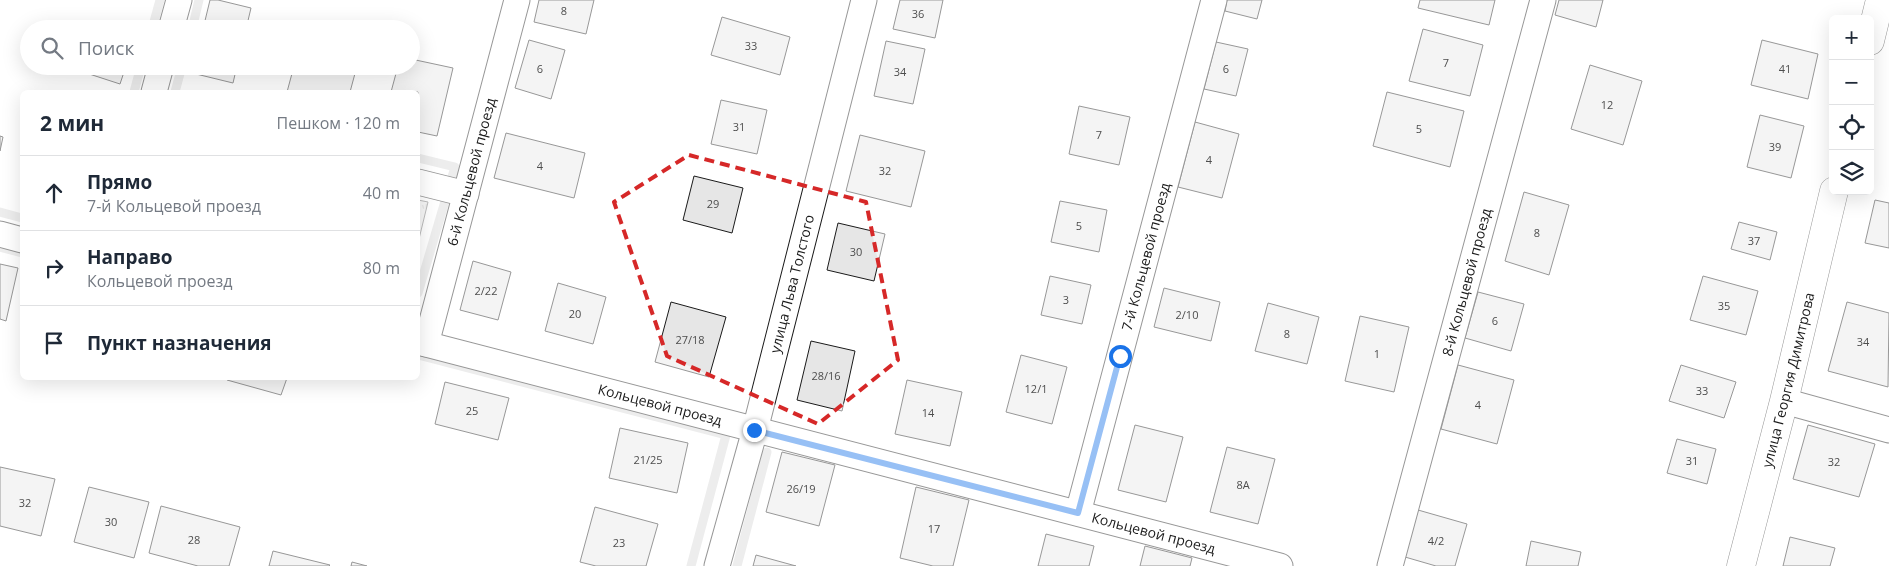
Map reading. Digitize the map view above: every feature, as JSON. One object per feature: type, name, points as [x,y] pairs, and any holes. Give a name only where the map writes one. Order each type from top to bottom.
[{"type":"street","points":[[173,20],[179,0]]},
{"type":"street","name":"6-й Кольцевой проезд","points":[[422,343],[466,194],[516,0]]},
{"type":"street","name":"улица Льва Толстого","points":[[717,566],[754,430],[864,0]]},
{"type":"street","name":"7-й Кольцевой проезд","points":[[1078,513],[1214,0]]},
{"type":"street","name":"8-й Кольцевой проезд","points":[[1390,566],[1543,0]]},
{"type":"street","points":[[1874,25],[1880,0]]},
{"type":"street","points":[[155,90],[159,75]]},
{"type":"street","points":[[420,182],[466,194]]},
{"type":"street","name":"улица Георгия Димитрова","points":[[1741,566],[1784,401],[1833,195]]},
{"type":"street","points":[[0,234],[20,239]]},
{"type":"street","name":"Кольцевой проезд","points":[[422,343],[1280,566]]},
{"type":"street","points":[[1784,401],[1889,430]]},
{"type":"highlighted area","points":[[689,155],[866,202],[898,360],[818,424],[667,356],[614,202]]},
{"type":"green space","points":[[420,200],[428,202],[420,235]]},
{"type":"building","points":[[210,0],[218,0],[251,8],[248,20],[205,20]]},
{"type":"building","points":[[539,0],[594,0],[586,34],[534,22]]},
{"type":"building","points":[[900,0],[943,0],[935,38],[893,29]]},
{"type":"building","points":[[1227,0],[1262,0],[1257,19],[1225,11]]},
{"type":"building","points":[[1420,0],[1495,0],[1489,25],[1418,8]]},
{"type":"building","points":[[1559,0],[1603,0],[1596,27],[1555,15]]},
{"type":"building","points":[[722,17],[790,37],[780,75],[711,55]]},
{"type":"building","points":[[1423,29],[1483,45],[1470,96],[1409,81]]},
{"type":"building","points":[[529,40],[565,50],[551,99],[515,88]]},
{"type":"building","points":[[1762,40],[1818,54],[1808,99],[1751,85]]},
{"type":"building","points":[[886,41],[925,49],[913,104],[874,96]]},
{"type":"building","points":[[1216,42],[1248,49],[1236,96],[1204,89]]},
{"type":"building","points":[[420,61],[453,68],[437,136],[420,132],[420,90],[392,90],[396,75],[420,75]]},
{"type":"building","points":[[1590,65],[1642,81],[1623,145],[1571,129]]},
{"type":"building","points":[[92,75],[123,75],[120,84]]},
{"type":"building","points":[[200,75],[235,75],[233,83]]},
{"type":"building","points":[[292,75],[355,75],[351,90],[288,90]]},
{"type":"building","points":[[1387,92],[1464,111],[1450,167],[1373,146]]},
{"type":"building","points":[[721,100],[767,110],[757,154],[711,144]]},
{"type":"building","points":[[1079,106],[1130,117],[1119,165],[1069,154]]},
{"type":"building","points":[[1760,115],[1804,126],[1791,178],[1747,167]]},
{"type":"building","points":[[1195,122],[1239,134],[1222,198],[1178,187]]},
{"type":"building","points":[[506,133],[585,153],[574,198],[494,178]]},
{"type":"building","points":[[860,135],[925,151],[911,207],[846,191]]},
{"type":"building","points":[[0,136],[3,137],[0,151]]},
{"type":"building","points":[[694,176],[743,188],[732,233],[683,220]]},
{"type":"building","points":[[1524,192],[1569,205],[1549,275],[1505,261]]},
{"type":"building","points":[[1875,200],[1889,203],[1889,248],[1865,243]]},
{"type":"building","points":[[1060,201],[1107,210],[1099,252],[1051,242]]},
{"type":"building","points":[[1739,222],[1777,232],[1770,260],[1731,249]]},
{"type":"building","points":[[838,223],[885,234],[874,281],[827,270]]},
{"type":"building","points":[[473,261],[511,272],[498,320],[460,310]]},
{"type":"building","points":[[0,264],[18,268],[6,321],[0,319]]},
{"type":"building","points":[[1050,276],[1091,285],[1082,324],[1041,315]]},
{"type":"building","points":[[1703,276],[1758,291],[1746,335],[1690,320]]},
{"type":"building","points":[[558,283],[606,297],[593,344],[545,331]]},
{"type":"building","points":[[1164,288],[1220,302],[1211,341],[1154,327]]},
{"type":"building","points":[[1478,292],[1524,304],[1511,351],[1465,338]]},
{"type":"building","points":[[671,302],[726,317],[709,377],[655,362]]},
{"type":"building","points":[[1847,302],[1889,313],[1888,387],[1828,371]]},
{"type":"building","points":[[1268,303],[1319,317],[1307,364],[1255,351]]},
{"type":"building","points":[[1360,316],[1409,327],[1394,392],[1345,381]]},
{"type":"building","points":[[811,341],[855,351],[842,411],[797,400]]},
{"type":"building","points":[[1021,355],[1067,367],[1052,424],[1006,412]]},
{"type":"building","points":[[1458,365],[1514,380],[1497,444],[1441,429]]},
{"type":"building","points":[[1681,365],[1736,382],[1724,418],[1669,401]]},
{"type":"building","points":[[227,380],[286,380],[281,395]]},
{"type":"building","points":[[907,380],[962,392],[950,446],[895,434]]},
{"type":"building","points":[[445,382],[509,398],[498,440],[435,424]]},
{"type":"building","points":[[1135,425],[1183,437],[1166,502],[1118,490]]},
{"type":"building","points":[[1808,425],[1875,444],[1859,497],[1793,479]]},
{"type":"building","points":[[620,428],[688,443],[677,493],[609,478]]},
{"type":"building","points":[[1677,439],[1716,449],[1707,484],[1667,473]]},
{"type":"building","points":[[1227,447],[1275,459],[1258,524],[1210,512]]},
{"type":"building","points":[[782,452],[835,465],[819,526],[766,512]]},
{"type":"building","points":[[0,467],[55,479],[41,536],[0,526]]},
{"type":"building","points":[[89,487],[149,502],[134,558],[74,542]]},
{"type":"building","points":[[916,487],[969,500],[953,566],[933,566],[900,558]]},
{"type":"building","points":[[161,506],[240,527],[229,566],[198,566],[149,553]]},
{"type":"building","points":[[595,507],[658,524],[646,566],[596,566],[580,562]]},
{"type":"building","points":[[1418,510],[1467,524],[1455,566],[1436,566],[1405,557]]},
{"type":"building","points":[[1046,534],[1094,546],[1089,566],[1038,566]]},
{"type":"building","points":[[1790,537],[1835,548],[1830,566],[1783,566]]},
{"type":"building","points":[[1531,541],[1581,552],[1578,566],[1526,566]]},
{"type":"building","points":[[1145,546],[1192,558],[1190,566],[1140,566]]},
{"type":"building","points":[[273,551],[330,565],[269,566]]},
{"type":"building","points":[[756,555],[796,566],[753,566]]},
{"type":"building","points":[[352,562],[367,566],[351,566]]},
{"type":"waterway","points":[[154,20],[160,0]]},
{"type":"waterway","points":[[194,20],[199,0]]},
{"type":"waterway","points":[[135,90],[139,75]]},
{"type":"waterway","points":[[176,90],[180,75]]},
{"type":"waterway","points":[[420,158],[455,167],[449,187]]},
{"type":"waterway","points":[[420,286],[448,191]]},
{"type":"waterway","points":[[0,212],[20,217]]},
{"type":"waterway","points":[[0,247],[20,252]]},
{"type":"waterway","points":[[420,356],[726,435],[691,566]]},
{"type":"waterway","points":[[737,566],[767,452]]},
{"type":"route","points":[[754,430],[1078,513],[1120,356]]}]
